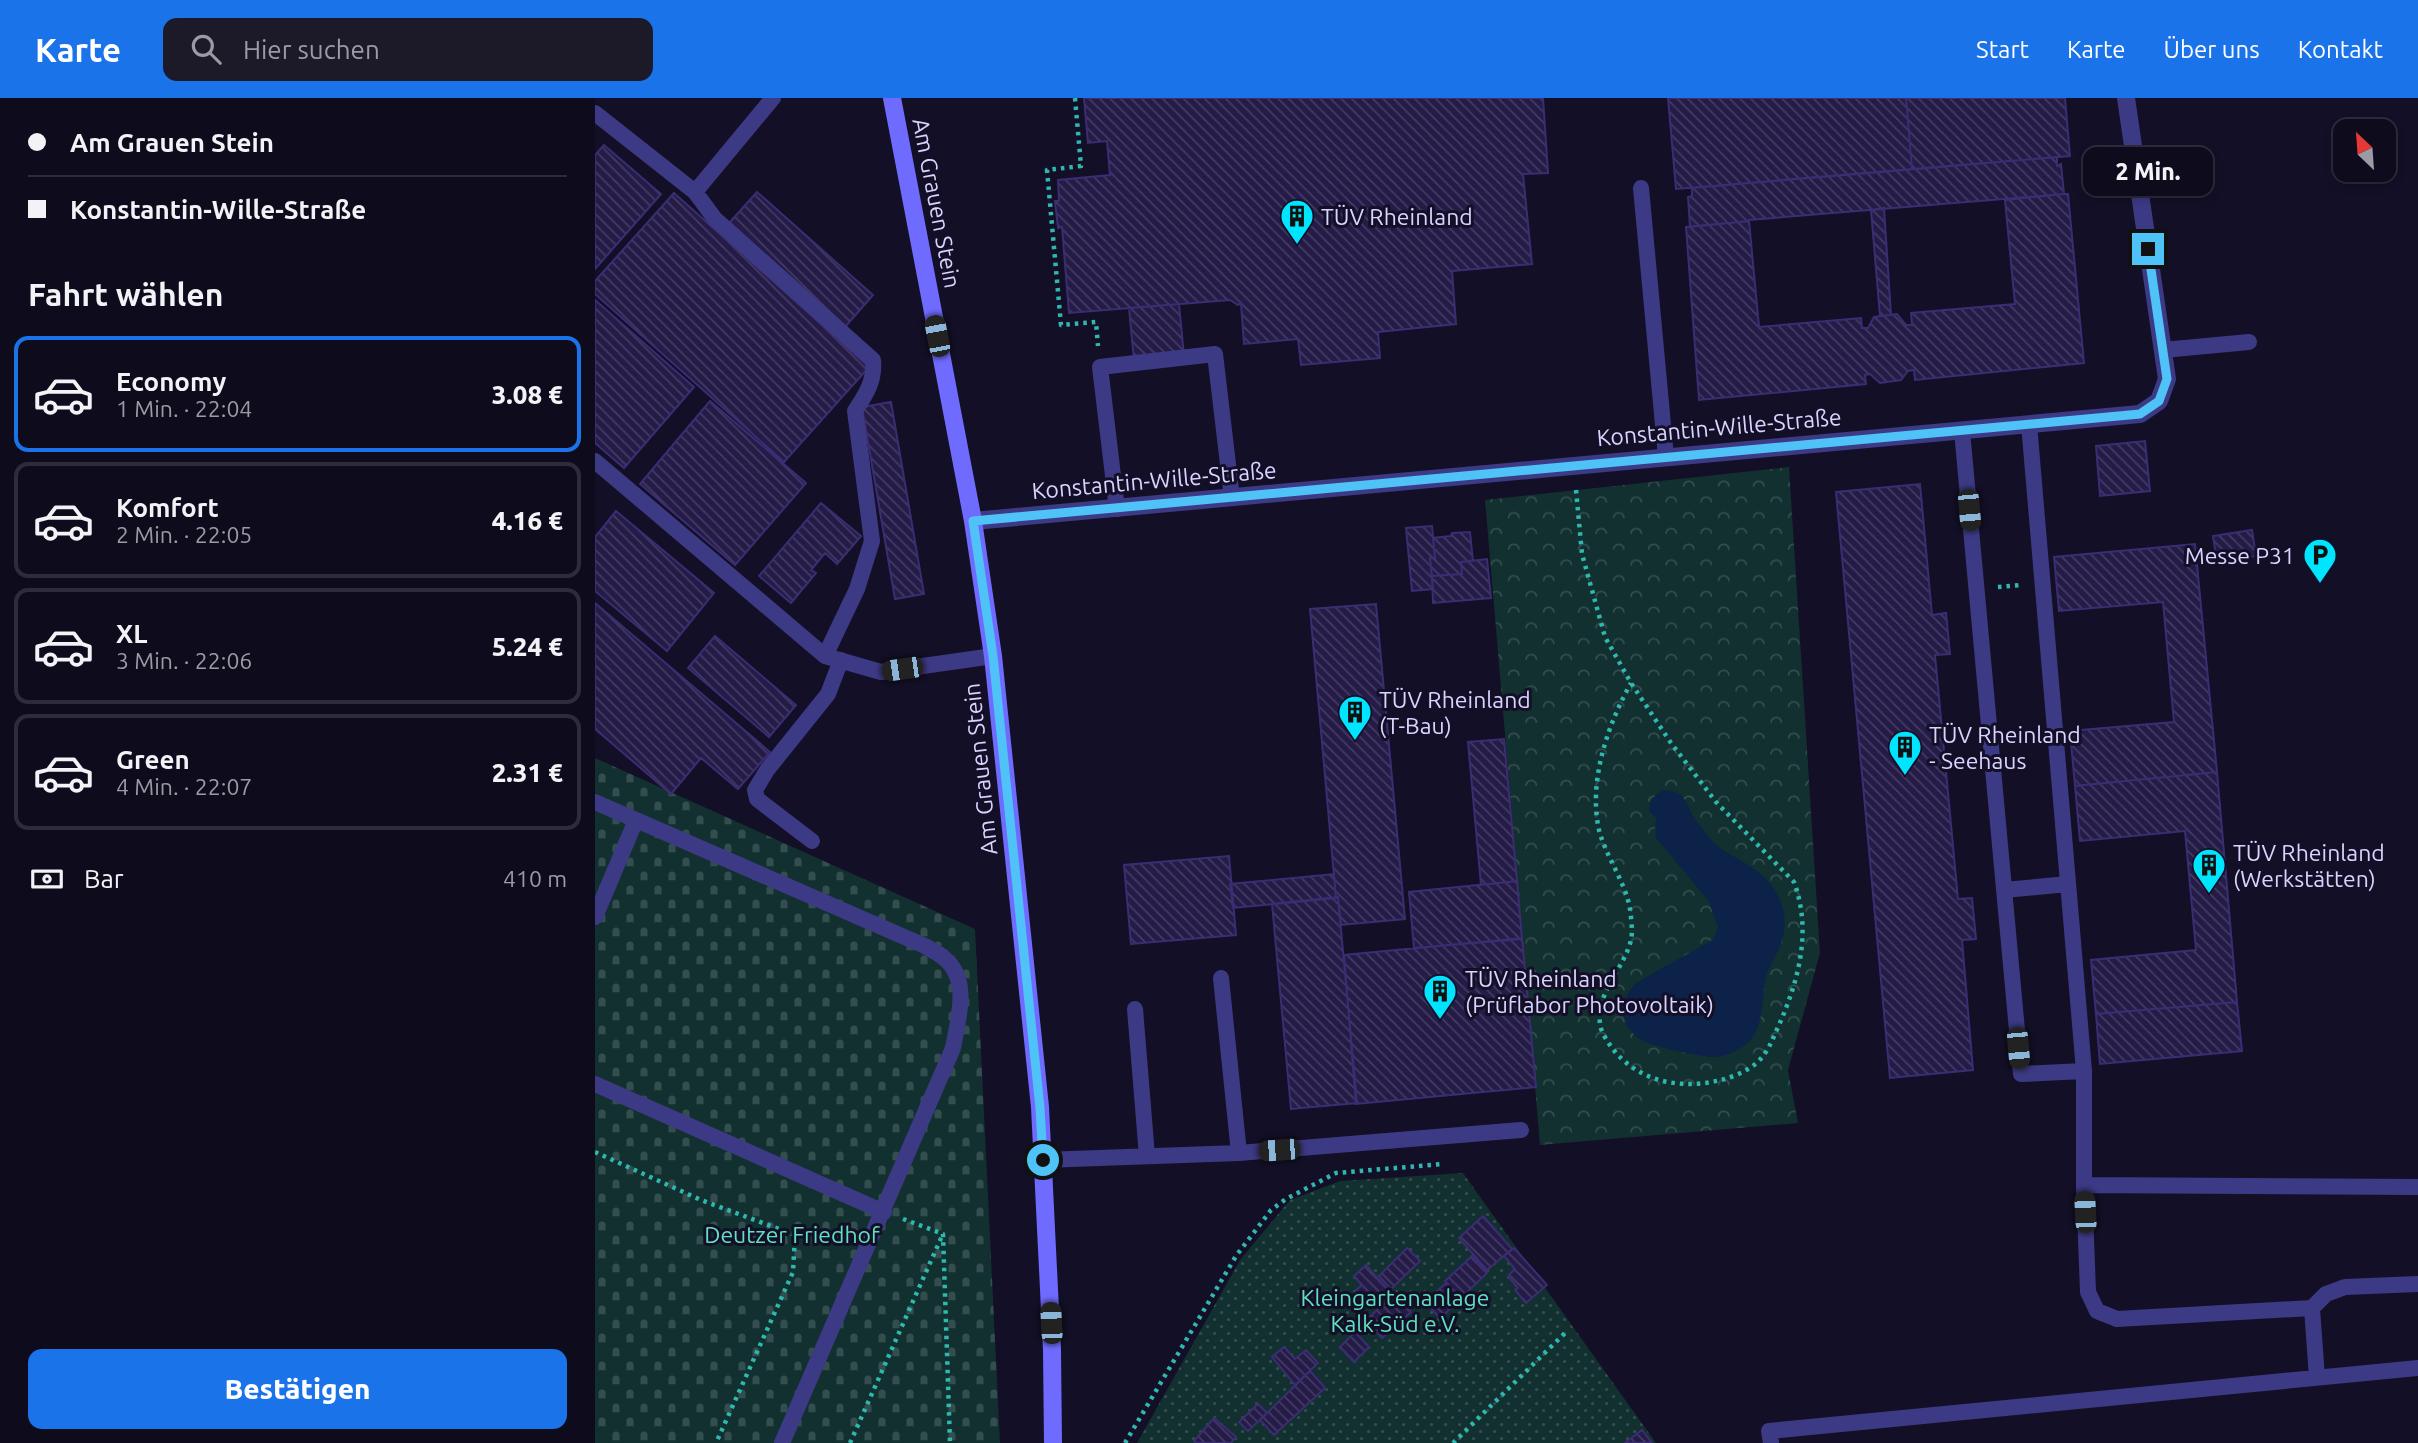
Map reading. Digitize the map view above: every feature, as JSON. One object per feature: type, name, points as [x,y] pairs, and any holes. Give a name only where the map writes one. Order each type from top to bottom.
[{"type":"street","name":"Am Grauen Stein","points":[[892,98],[973,521],[993,656],[1040,1108],[1052,1350],[1053,1443]]},
{"type":"street","name":"Konstantin-Wille-Straße","points":[[973,521],[2140,414],[2159,401],[2167,379],[2126,98]]},
{"type":"lane","points":[[695,192],[773,98]]},
{"type":"lane","points":[[595,113],[695,192],[715,219],[873,360],[874,375],[867,393],[855,411],[872,541],[857,589],[825,656]]},
{"type":"lane","points":[[1641,188],[1666,457]]},
{"type":"lane","points":[[2163,350],[2249,342]]},
{"type":"lane","points":[[1117,509],[1100,367],[1215,355],[1232,498]]},
{"type":"lane","points":[[2029,424],[2084,1071],[2088,1292],[2098,1311],[2117,1318],[2312,1308],[2326,1294],[2345,1287],[2418,1284]]},
{"type":"lane","points":[[1962,431],[2021,1074],[2084,1071]]},
{"type":"lane","points":[[595,461],[825,656],[881,672],[993,656]]},
{"type":"lane","points":[[812,841],[757,799],[755,790],[767,770],[828,694],[841,660]]},
{"type":"lane","points":[[595,802],[925,946],[945,958],[958,976],[961,995],[953,1048],[782,1443]]},
{"type":"lane","points":[[595,917],[636,821]]},
{"type":"lane","points":[[2004,890],[2068,884]]},
{"type":"lane","points":[[1221,978],[1239,1153]]},
{"type":"lane","points":[[1135,1009],[1147,1156]]},
{"type":"lane","points":[[595,1084],[884,1212]]},
{"type":"lane","points":[[1043,1160],[1239,1153],[1521,1130]]},
{"type":"lane","points":[[2084,1185],[2418,1187]]},
{"type":"lane","points":[[2312,1308],[2317,1378]]},
{"type":"lane","points":[[1771,1443],[1769,1431],[2418,1368]]},
{"type":"path","points":[[1075,98],[1081,166],[1047,170],[1055,261],[1061,325],[1096,322],[1100,367]]},
{"type":"path","points":[[1574,465],[1583,554],[1605,637],[1631,683],[1671,743],[1716,802],[1794,882],[1801,900],[1804,922],[1794,990],[1766,1054],[1752,1067],[1732,1077],[1700,1085],[1665,1083],[1641,1073],[1619,1057],[1600,1026],[1601,1007],[1606,991],[1631,940],[1630,907],[1599,829],[1597,793],[1605,738],[1631,683]]},
{"type":"path","points":[[1976,589],[2043,583]]},
{"type":"path","points":[[595,1152],[701,1200],[795,1235],[793,1272],[716,1443]]},
{"type":"path","points":[[1125,1443],[1236,1256],[1271,1210],[1286,1199],[1336,1173],[1453,1163]]},
{"type":"path","points":[[884,1212],[943,1234]]},
{"type":"path","points":[[850,1443],[943,1234]]},
{"type":"path","points":[[943,1234],[950,1443]]},
{"type":"path","points":[[1453,1443],[1566,1332]]},
{"type":"green space","points":[[1789,467],[1820,953],[1788,1070],[1798,1123],[1540,1145],[1485,500]]},
{"type":"green space","name":"Deutzer Friedhof","points":[[595,758],[975,929],[1000,1443],[595,1443]]},
{"type":"green space","name":"Kleingartenanlage Kalk-Süd e.V.","points":[[1463,1173],[1656,1443],[1137,1443],[1240,1260],[1290,1200],[1340,1181]]},
{"type":"water","points":[[1663,790],[1681,796],[1712,841],[1762,875],[1771,884],[1782,905],[1782,940],[1766,977],[1762,1009],[1755,1033],[1748,1043],[1724,1056],[1699,1055],[1648,1043],[1634,1035],[1625,1021],[1626,998],[1636,983],[1714,939],[1718,927],[1708,900],[1656,838],[1657,819],[1649,811],[1653,798]]},
{"type":"building","name":"TÜV Rheinland","points":[[1084,98],[1543,98],[1548,173],[1523,174],[1532,264],[1452,271],[1456,324],[1378,332],[1380,358],[1301,365],[1298,339],[1244,344],[1241,303],[1238,305],[1230,300],[1069,313],[1062,227],[1058,228],[1055,201],[1059,201],[1058,180],[1110,175],[1107,141],[1088,143]]},
{"type":"building","points":[[1668,98],[1906,98],[1912,169],[1676,189]]},
{"type":"building","points":[[1906,98],[2065,98],[2070,156],[1912,169]]},
{"type":"building","points":[[604,145],[661,194],[595,269],[595,155]]},
{"type":"building","points":[[2057,157],[2057,166],[2061,164],[2064,194],[1690,227],[1688,197],[1692,196],[1692,188]]},
{"type":"building","points":[[757,192],[873,295],[845,327],[729,223]]},
{"type":"building","points":[[674,193],[869,367],[784,462],[595,294],[595,281]]},
{"type":"building","points":[[2068,194],[2084,363],[1915,380],[1914,370],[1908,371],[1901,380],[1880,383],[1870,374],[1865,375],[1866,384],[1699,400],[1686,227],[1749,221],[1759,327],[1861,318],[1862,328],[1868,328],[1874,317],[1897,314],[1906,325],[1912,325],[1911,313],[2015,304],[2005,200]]},
{"type":"building","points":[[1884,208],[1891,315],[1880,316],[1871,210]]},
{"type":"building","points":[[595,300],[694,387],[624,468],[595,443]]},
{"type":"building","points":[[1179,304],[1184,356],[1134,361],[1129,308]]},
{"type":"building","points":[[710,401],[806,483],[735,565],[640,484]]},
{"type":"building","points":[[891,402],[924,594],[895,599],[862,407]]},
{"type":"building","points":[[2145,441],[2150,491],[2100,496],[2096,446]]},
{"type":"building","name":"TÜV Rheinland - Seehaus","points":[[1920,484],[1932,615],[1946,613],[1950,654],[1935,655],[1958,899],[1972,898],[1976,939],[1962,940],[1973,1070],[1890,1078],[1836,492]]},
{"type":"building","points":[[821,503],[861,536],[837,564],[825,553],[811,570],[816,573],[791,603],[759,576]]},
{"type":"building","points":[[616,511],[714,593],[667,651],[595,591],[595,537]]},
{"type":"building","points":[[1432,526],[1435,558],[1430,558],[1433,589],[1412,591],[1406,528]]},
{"type":"building","points":[[2252,530],[2256,556],[2217,562],[2213,536]]},
{"type":"building","points":[[1470,532],[1473,561],[1461,562],[1462,574],[1432,576],[1430,558],[1435,558],[1433,538]]},
{"type":"building","name":"TÜV Rheinland (Werkstätten)","points":[[2195,544],[2217,772],[2075,786],[2070,731],[2174,722],[2163,602],[2059,611],[2054,557]]},
{"type":"building","points":[[1487,559],[1491,598],[1433,603],[1432,576],[1462,574],[1461,562]]},
{"type":"building","points":[[595,603],[770,752],[738,789],[701,758],[671,794],[595,729]]},
{"type":"building","name":"TÜV Rheinland (T-Bau)","points":[[1376,604],[1405,919],[1341,925],[1338,897],[1336,898],[1310,609]]},
{"type":"building","points":[[715,636],[796,705],[769,737],[688,668]]},
{"type":"building","points":[[1504,739],[1517,881],[1481,885],[1468,742]]},
{"type":"building","name":"TÜV Rheinland (Werkstätten)","points":[[2217,772],[2237,1002],[2096,1014],[2091,960],[2196,950],[2185,831],[2080,841],[2075,786]]},
{"type":"building","points":[[1229,856],[1236,935],[1131,944],[1124,865]]},
{"type":"building","points":[[1334,874],[1336,898],[1233,908],[1230,884]]},
{"type":"building","points":[[1517,881],[1522,939],[1414,948],[1409,892]]},
{"type":"building","points":[[1338,897],[1357,1103],[1291,1109],[1272,904]]},
{"type":"building","name":"TÜV Rheinland (Prüflabor Photovoltaik)","points":[[1522,938],[1536,1087],[1356,1104],[1344,955]]},
{"type":"building","points":[[2237,1002],[2242,1051],[2100,1064],[2096,1014]]},
{"type":"building","points":[[1483,1216],[1512,1249],[1487,1270],[1459,1238]]},
{"type":"building","points":[[1407,1248],[1420,1261],[1391,1289],[1379,1276]]},
{"type":"building","points":[[1514,1248],[1547,1285],[1526,1303],[1508,1276],[1515,1269],[1504,1256]]},
{"type":"building","points":[[1472,1256],[1487,1273],[1461,1298],[1445,1281]]},
{"type":"building","points":[[1366,1265],[1389,1291],[1370,1307],[1356,1290],[1362,1285],[1354,1276]]},
{"type":"building","points":[[1446,1283],[1461,1299],[1440,1318],[1425,1302]]},
{"type":"building","points":[[1395,1294],[1411,1312],[1382,1338],[1366,1320]]},
{"type":"building","points":[[1355,1332],[1369,1347],[1354,1362],[1340,1347]]},
{"type":"building","points":[[1284,1347],[1295,1359],[1306,1350],[1318,1363],[1295,1385],[1272,1357]]},
{"type":"building","points":[[1310,1371],[1325,1388],[1274,1435],[1260,1420]]},
{"type":"building","points":[[1258,1404],[1267,1413],[1248,1431],[1239,1422]]},
{"type":"building","points":[[1214,1418],[1236,1437],[1231,1443],[1194,1441]]},
{"type":"building","points":[[1642,1430],[1652,1443],[1625,1443]]},
{"type":"place","name":"TÜV Rheinland","points":[[1297,246]]},
{"type":"place","name":"Messe P31","points":[[2320,585]]},
{"type":"place","name":"TÜV Rheinland (T-Bau)","points":[[1355,742]]},
{"type":"place","name":"TÜV Rheinland - Seehaus","points":[[1905,777]]},
{"type":"place","name":"TÜV Rheinland (Werkstätten)","points":[[2209,895]]},
{"type":"place","name":"TÜV Rheinland (Prüflabor Photovoltaik)","points":[[1440,1021]]},
{"type":"route","points":[[1043,1160],[1040,1108],[993,656],[973,521],[2140,414],[2159,401],[2167,379],[2148,249]]}]
